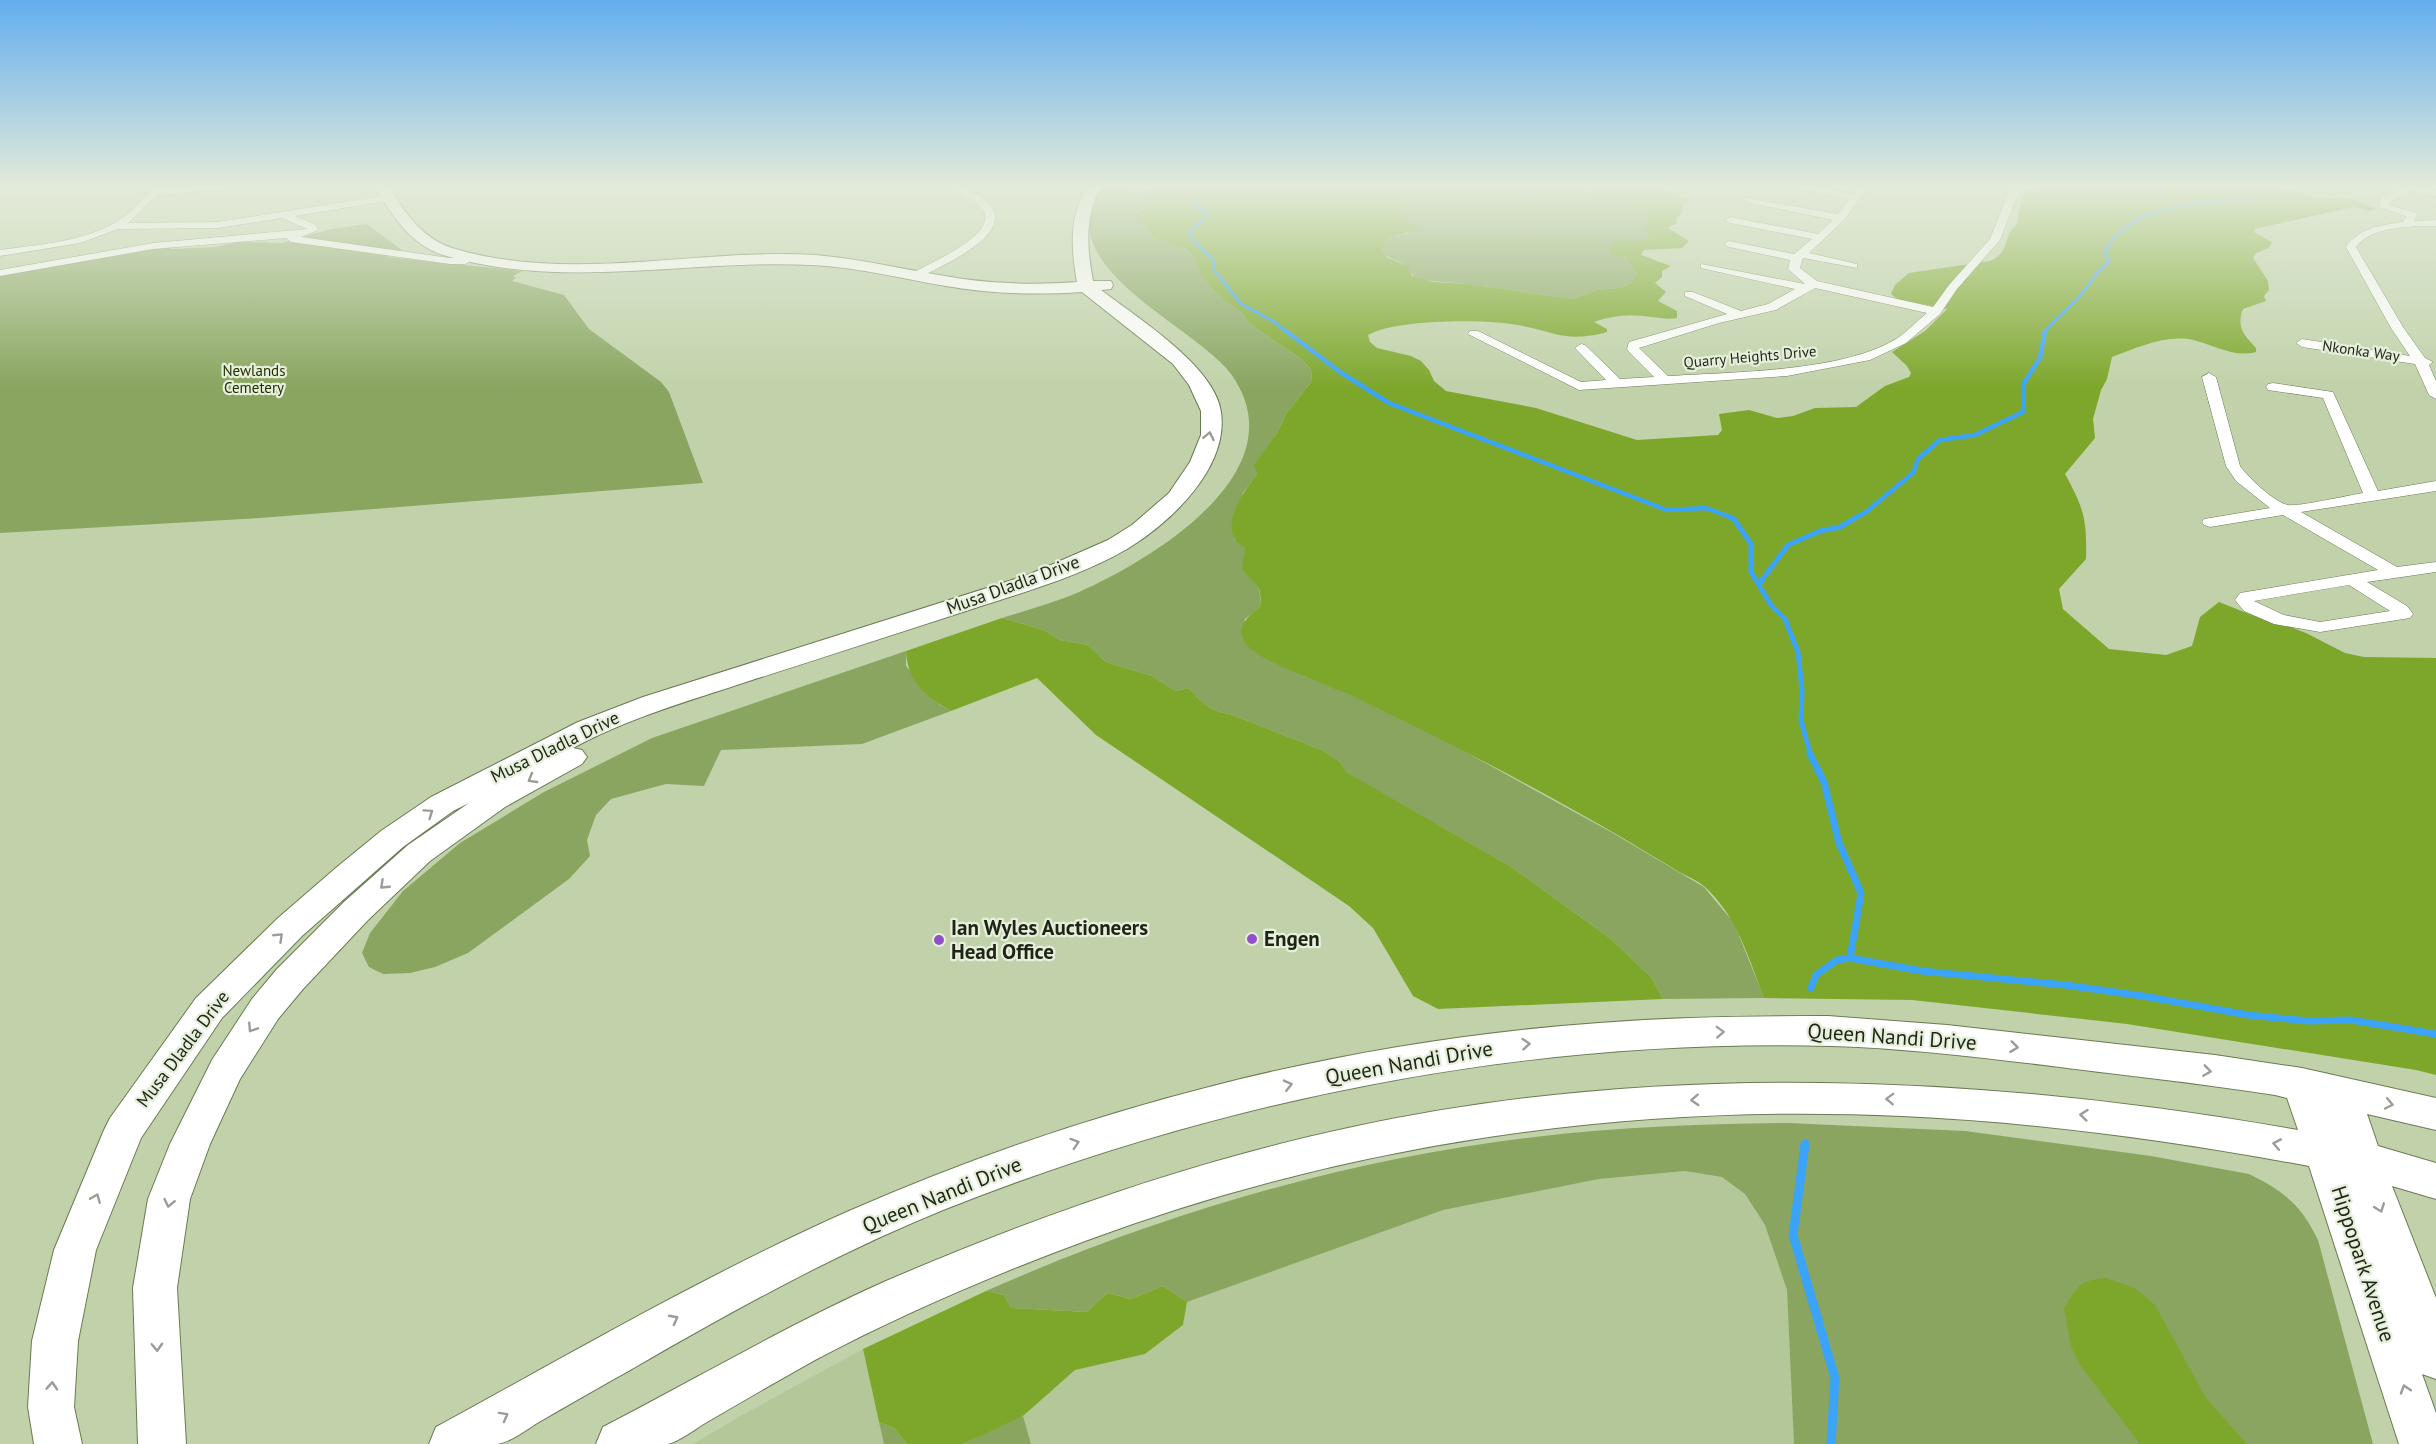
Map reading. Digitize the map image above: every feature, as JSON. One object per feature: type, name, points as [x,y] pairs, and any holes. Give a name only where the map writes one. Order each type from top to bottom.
[{"type":"street","points":[[0,273],[111,253]]},
{"type":"street","points":[[395,253],[450,261],[465,261],[474,257]]},
{"type":"street","points":[[461,253],[522,264],[576,266],[802,260],[856,264],[1008,288],[1054,290],[1096,286],[1082,253]]},
{"type":"street","points":[[916,275],[955,253]]},
{"type":"street","points":[[1783,253],[1853,266]]},
{"type":"street","points":[[1801,253],[1798,256],[1794,269],[1810,286]]},
{"type":"street","name":"Quarry Heights Drive","points":[[1474,334],[1581,386],[1806,370],[1865,357],[1902,340],[1936,311],[1953,287],[1983,253]]},
{"type":"street","points":[[2355,253],[2397,328],[2420,360],[2436,395]]},
{"type":"street","points":[[1705,266],[1936,311]]},
{"type":"street","name":"Musa Dladla Drive","points":[[58,1444],[51,1407],[55,1341],[75,1250],[124,1130],[209,1008],[290,927],[349,874],[392,839],[442,804],[588,728],[664,700],[1037,580],[1116,544],[1140,530],[1177,498],[1207,449],[1212,422],[1206,397],[1190,371],[1180,360],[1096,286]]},
{"type":"street","name":"Musa Dladla Drive","points":[[162,1444],[155,1288],[169,1199],[190,1144],[225,1071],[265,1009],[290,979],[356,911],[419,853],[494,800],[585,751],[637,727],[717,697],[1007,603],[1089,571],[1136,546],[1174,520],[1198,499],[1215,475],[1230,429],[1229,409],[1223,391],[1213,376],[1192,354],[1156,323],[1096,286]]},
{"type":"street","points":[[1665,381],[1633,349],[1633,345],[1781,303],[1810,286]]},
{"type":"street","points":[[1689,294],[1741,315]]},
{"type":"street","name":"Nkonka Way","points":[[2302,343],[2436,363]]},
{"type":"street","points":[[1581,348],[1617,384]]},
{"type":"street","points":[[2209,377],[2234,466],[2241,478],[2285,510],[2394,572]]},
{"type":"street","points":[[2273,387],[2328,395],[2372,495]]},
{"type":"street","points":[[2210,522],[2436,486]]},
{"type":"street","points":[[2351,579],[2404,614],[2320,627],[2280,620],[2250,608],[2244,600],[2246,597],[2305,588],[2351,579],[2394,572],[2436,567]]},
{"type":"street","name":"Queen Nandi Drive","points":[[453,1444],[654,1330],[785,1260],[923,1199],[1117,1129],[1231,1097],[1470,1050],[1580,1039],[1748,1031],[1893,1034],[2302,1084],[2436,1114]]},
{"type":"street","name":"Hippopark Avenue","points":[[2302,1084],[2344,1157],[2436,1357]]},
{"type":"street","name":"Hippopark Avenue","points":[[2341,1093],[2344,1157],[2424,1444]]},
{"type":"street","points":[[620,1444],[734,1380],[885,1303],[1085,1222],[1180,1189],[1348,1145],[1565,1108],[1744,1097],[1940,1101],[2126,1119],[2344,1157],[2436,1181]]},
{"type":"shaded area","points":[[1685,1171],[1722,1177],[1745,1194],[1765,1225],[1787,1290],[1794,1444],[1031,1444],[1023,1416],[1075,1369],[1145,1354],[1183,1325],[1187,1302],[1443,1210],[1599,1179]]},
{"type":"shaded area","points":[[863,1349],[884,1444],[693,1444],[746,1413]]},
{"type":"green space","name":"Newlands Cemetery","points":[[129,253],[397,253],[387,257],[522,271],[513,276],[516,278],[512,281],[564,295],[589,329],[661,382],[669,392],[703,483],[260,518],[0,533],[0,276]]},
{"type":"green space","points":[[1099,253],[1190,253],[1210,287],[1227,303],[1240,311],[1251,325],[1302,359],[1311,370],[1312,381],[1286,414],[1277,433],[1255,465],[1257,474],[1243,493],[1234,538],[1245,549],[1247,575],[1257,585],[1260,593],[1260,607],[1244,620],[1301,675],[1340,690],[1431,733],[1611,832],[1704,887],[1734,923],[1764,998],[1663,999],[1652,978],[1611,939],[1510,866],[1345,772],[1340,762],[1322,750],[1212,708],[1202,702],[1189,688],[1176,691],[1152,676],[1106,662],[1088,645],[1060,640],[1044,630],[1002,618],[1079,592],[1143,558],[1177,535],[1208,507],[1233,477],[1247,444],[1248,410],[1231,374],[1213,355],[1130,291],[1107,267]]},
{"type":"green space","points":[[1190,253],[1385,253],[1388,258],[1408,266],[1412,276],[1432,282],[1468,284],[1573,299],[1597,290],[1630,284],[1638,274],[1627,258],[1611,253],[1642,253],[1641,255],[1671,266],[1662,271],[1662,277],[1655,283],[1666,292],[1658,301],[1677,311],[1677,318],[1664,319],[1631,315],[1612,317],[1594,322],[1607,329],[1607,332],[1581,337],[1518,325],[1463,321],[1419,323],[1381,330],[1368,335],[1370,342],[1377,348],[1411,356],[1421,361],[1429,370],[1434,381],[1446,391],[1536,408],[1637,440],[1718,435],[1722,430],[1719,414],[1749,410],[1777,418],[1793,416],[1815,408],[1856,407],[1885,386],[1909,377],[1911,373],[1907,366],[1892,352],[1925,331],[1947,309],[1897,299],[1891,294],[1895,285],[1909,273],[1990,261],[2000,253],[2256,253],[2253,258],[2268,281],[2269,290],[2264,296],[2266,301],[2243,309],[2240,321],[2242,330],[2256,348],[2256,352],[2232,352],[2193,340],[2173,339],[2162,340],[2112,357],[2093,419],[2095,438],[2065,474],[2083,515],[2086,559],[2059,589],[2063,609],[2109,649],[2166,655],[2192,646],[2200,617],[2219,602],[2306,633],[2345,653],[2364,657],[2436,658],[2436,1075],[2127,1024],[1912,1000],[1764,998],[1734,925],[1726,911],[1705,887],[1490,765],[1352,696],[1265,658],[1246,644],[1242,627],[1260,607],[1261,599],[1259,588],[1242,569],[1245,549],[1235,539],[1232,531],[1234,514],[1237,505],[1257,474],[1254,465],[1277,433],[1286,414],[1312,381],[1311,370],[1302,359],[1251,325],[1240,311],[1227,303],[1210,287],[1197,267],[1196,260]]},
{"type":"green space","points":[[1385,253],[1628,253],[1624,258],[1627,258],[1639,274],[1630,284],[1597,290],[1573,299],[1468,284],[1418,280],[1404,264]]},
{"type":"green space","points":[[1002,618],[1044,630],[1060,640],[1088,645],[1106,662],[1152,676],[1176,691],[1189,688],[1202,702],[1212,708],[1322,750],[1340,762],[1346,772],[1510,866],[1611,939],[1652,978],[1663,999],[1438,1009],[1413,996],[1373,928],[1349,906],[1096,735],[1037,678],[951,711],[926,694],[910,671],[906,651]]},
{"type":"green space","points":[[906,651],[906,666],[940,705],[951,711],[862,744],[721,750],[704,786],[666,784],[611,799],[596,815],[587,840],[590,856],[569,879],[468,953],[435,967],[410,973],[383,974],[369,967],[362,953],[370,933],[403,891],[460,843],[544,792],[652,738]]},
{"type":"green space","points":[[1788,1123],[1965,1131],[2151,1156],[2249,1174],[2261,1180],[2282,1193],[2298,1208],[2318,1240],[2373,1444],[1794,1444],[1787,1290],[1765,1225],[1745,1194],[1722,1177],[1685,1171],[1599,1179],[1443,1210],[1187,1302],[1163,1286],[1131,1299],[1107,1293],[1087,1312],[1011,1308],[1004,1295],[986,1291],[1052,1263],[1186,1214],[1324,1175],[1394,1160],[1464,1147],[1598,1131]]},
{"type":"green space","points":[[2106,1278],[2135,1288],[2155,1305],[2206,1398],[2247,1444],[2140,1444],[2080,1365],[2071,1347],[2064,1308],[2080,1286],[2090,1281]]},
{"type":"green space","points":[[1163,1286],[1187,1302],[1183,1325],[1145,1354],[1075,1370],[1023,1416],[963,1444],[907,1444],[894,1428],[879,1422],[863,1349],[986,1291],[1004,1295],[1011,1308],[1087,1312],[1107,1293],[1131,1299]]},
{"type":"green space","points":[[1023,1416],[1031,1444],[963,1444]]},
{"type":"green space","points":[[879,1422],[894,1428],[907,1444],[884,1444]]},
{"type":"waterway","points":[[1206,253],[1214,261],[1214,270],[1241,304],[1273,321],[1288,333]]},
{"type":"waterway","points":[[2045,332],[2109,262],[2106,253]]},
{"type":"waterway","points":[[1286,331],[1340,372],[1389,403],[1667,510],[1706,508],[1733,518]]},
{"type":"waterway","points":[[1855,518],[1866,512],[1913,473],[1918,459],[1940,440],[1975,435],[2023,412],[2024,383],[2040,358],[2045,332]]},
{"type":"waterway","points":[[1729,517],[1734,519],[1751,544],[1751,572],[1771,605],[1785,619],[1798,652],[1802,690],[1801,721],[1811,756]]},
{"type":"waterway","points":[[1759,584],[1788,545],[1820,531],[1840,527],[1857,517]]},
{"type":"waterway","points":[[1811,756],[1824,782],[1839,843],[1861,893],[1850,958]]},
{"type":"waterway","points":[[1811,988],[1816,975],[1837,960],[1850,958]]},
{"type":"waterway","points":[[1850,958],[1922,971],[2065,985],[2143,996],[2248,1015],[2308,1021],[2351,1020],[2436,1034]]},
{"type":"waterway","points":[[1805,1144],[1793,1235],[1835,1378],[1831,1444]]},
{"type":"place","name":"Engen","points":[[1252,939]]},
{"type":"place","name":"Ian Wyles Auctioneers Head Office","points":[[939,940]]}]
